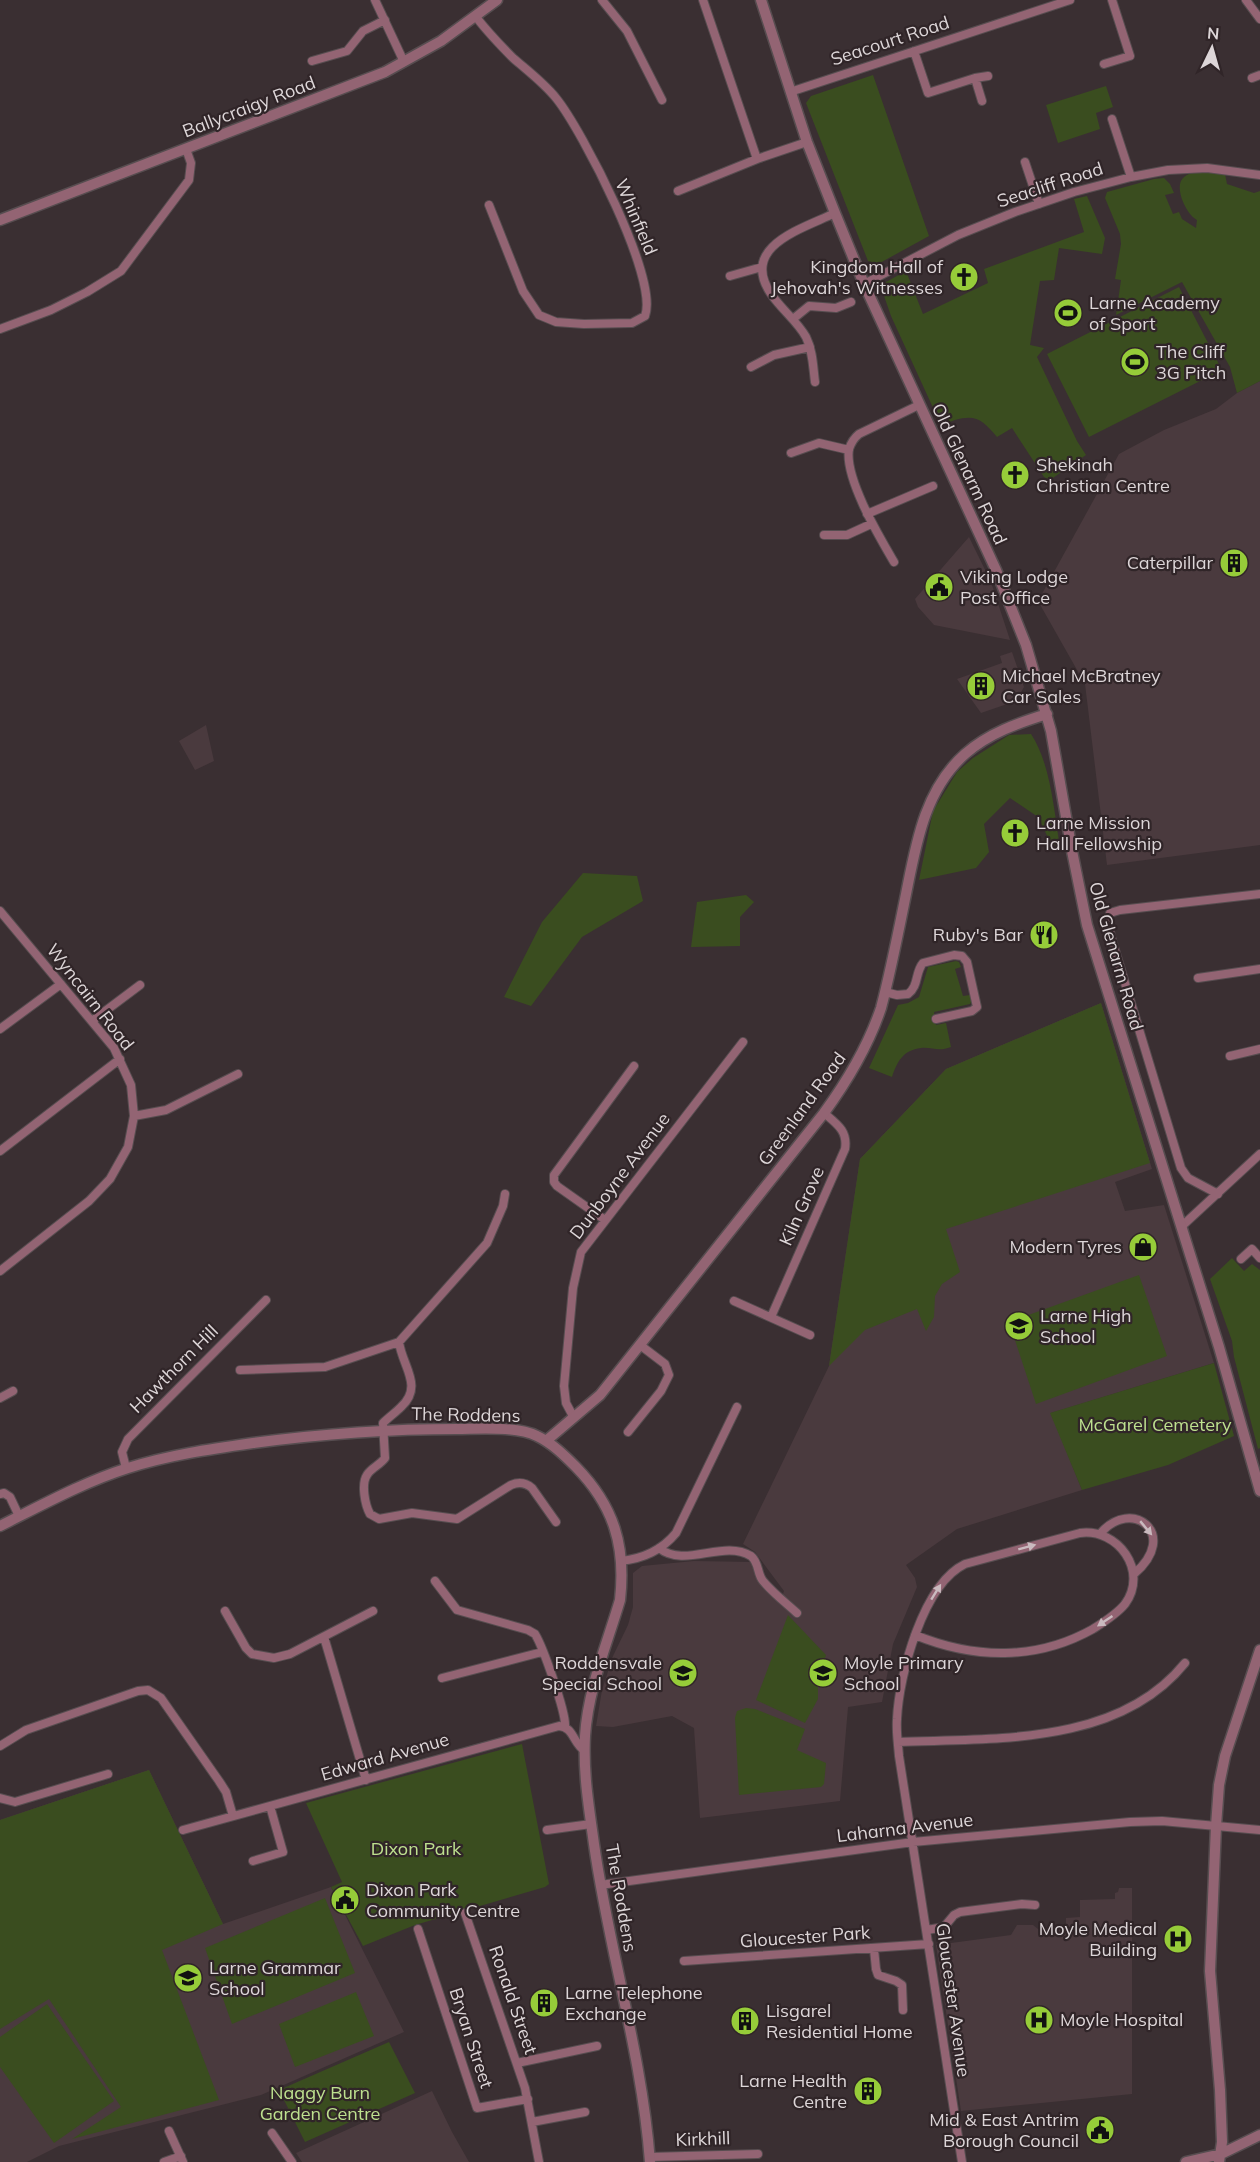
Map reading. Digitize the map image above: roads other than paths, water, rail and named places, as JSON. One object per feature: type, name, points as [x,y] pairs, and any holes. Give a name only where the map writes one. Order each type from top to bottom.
[{"type":"street","points":[[375,0],[404,62]]},
{"type":"street","name":"Ballycraigy Road","points":[[0,220],[366,81],[441,41],[497,0]]},
{"type":"street","points":[[703,0],[757,159]]},
{"type":"street","name":"Old Glenarm Road","points":[[760,0],[807,142],[864,284],[1026,644],[1047,714],[1087,925],[1182,1226],[1260,1491]]},
{"type":"street","name":"Seacourt Road","points":[[790,92],[1070,0]]},
{"type":"street","points":[[1104,64],[1130,56],[1112,0]]},
{"type":"street","points":[[1246,0],[1260,19]]},
{"type":"street","points":[[605,1],[627,31],[662,100]]},
{"type":"street","name":"Whinfield","points":[[476,17],[514,58],[548,88],[583,139],[635,250],[647,306],[644,317],[630,323],[584,324],[556,322],[539,315],[523,291],[489,205]]},
{"type":"street","points":[[312,62],[347,51],[363,31],[385,20]]},
{"type":"street","points":[[914,51],[928,93],[988,76]]},
{"type":"street","points":[[975,78],[982,101]]},
{"type":"street","points":[[1112,119],[1131,177]]},
{"type":"street","points":[[678,191],[757,159],[807,142]]},
{"type":"street","points":[[0,329],[51,310],[121,271],[189,180],[191,163],[186,149]]},
{"type":"street","points":[[1025,162],[1039,204]]},
{"type":"street","name":"Seacliff Road","points":[[864,284],[958,235],[1039,204],[1131,177],[1168,170],[1200,168],[1260,175]]},
{"type":"street","points":[[815,382],[810,347],[793,319],[770,293],[762,267],[767,252],[778,241],[835,213]]},
{"type":"street","points":[[730,276],[762,267]]},
{"type":"street","points":[[793,319],[809,306],[834,308],[851,302]]},
{"type":"street","points":[[751,367],[774,355],[810,347]]},
{"type":"street","points":[[894,562],[871,524],[851,466],[849,450],[859,434],[919,405]]},
{"type":"street","points":[[791,453],[819,443],[849,450]]},
{"type":"street","points":[[867,514],[933,486]]},
{"type":"street","points":[[824,536],[847,535],[871,524]]},
{"type":"street","name":"Greenland Road","points":[[546,1441],[600,1395],[842,1088],[875,1026],[885,992],[915,850],[926,811],[952,767],[979,744],[1014,725],[1047,714]]},
{"type":"street","points":[[1218,1194],[1188,1178],[1181,1168],[1111,937],[1108,920],[1110,913],[1119,910],[1260,894]]},
{"type":"street","name":"Wyncairn Road","points":[[0,911],[92,1021],[120,1059],[131,1085],[134,1116],[128,1147],[110,1179],[89,1201],[0,1271]]},
{"type":"street","points":[[885,992],[908,994],[915,988],[922,963],[954,955],[962,956],[967,962],[977,1007],[974,1010],[936,1019]]},
{"type":"street","points":[[1198,978],[1260,969]]},
{"type":"street","points":[[0,1029],[61,984]]},
{"type":"street","points":[[92,1021],[140,985]]},
{"type":"street","name":"Dunboyne Avenue","points":[[574,1418],[566,1401],[564,1386],[574,1282],[583,1250],[743,1042]]},
{"type":"street","points":[[1230,1056],[1260,1048]]},
{"type":"street","points":[[0,1151],[120,1059]]},
{"type":"street","points":[[605,1221],[557,1186],[554,1175],[634,1066]]},
{"type":"street","points":[[134,1116],[166,1110],[238,1074]]},
{"type":"street","name":"Kiln Grove","points":[[771,1317],[845,1149],[844,1131],[824,1113]]},
{"type":"street","points":[[1182,1226],[1260,1154]]},
{"type":"street","points":[[240,1370],[326,1367],[399,1342],[487,1243],[503,1206],[505,1194]]},
{"type":"street","points":[[1240,1259],[1251,1249],[1260,1258]]},
{"type":"street","name":"Hawthorn Hill","points":[[126,1468],[123,1450],[128,1439],[266,1300]]},
{"type":"street","points":[[734,1301],[810,1335]]},
{"type":"street","points":[[399,1342],[400,1354],[413,1383],[402,1406],[383,1423],[385,1458],[368,1473],[365,1480],[368,1510],[375,1518],[382,1519],[416,1513],[458,1519],[511,1485],[520,1483],[532,1488],[555,1522]]},
{"type":"street","points":[[628,1432],[661,1391],[669,1376],[665,1364],[640,1344]]},
{"type":"street","points":[[620,1561],[637,1558],[659,1548],[668,1543],[678,1530],[737,1407]]},
{"type":"street","name":"The Roddens","points":[[0,1526],[126,1468],[180,1454],[384,1430],[526,1432],[546,1441],[586,1478],[606,1506],[616,1533],[622,1584],[620,1600],[592,1695],[584,1774],[600,1885],[639,2070],[650,2160]]},
{"type":"street","points":[[0,1494],[4,1493],[10,1497],[19,1516]]},
{"type":"street","points":[[915,1635],[950,1648],[978,1653],[1008,1654],[1048,1647],[1078,1637],[1114,1615],[1128,1599],[1134,1574],[1130,1560],[1123,1549],[1100,1534],[1110,1524],[1127,1519],[1139,1520],[1153,1534],[1153,1547],[1147,1561],[1134,1574]]},
{"type":"street","name":"Gloucester Avenue","points":[[962,2162],[913,1842],[909,1831],[898,1742],[898,1707],[909,1651],[930,1602],[944,1580],[954,1570],[970,1562],[1080,1533],[1100,1534]]},
{"type":"street","points":[[659,1548],[674,1556],[732,1552],[750,1556],[756,1562],[763,1581],[797,1613]]},
{"type":"street","points":[[435,1581],[458,1610],[535,1634],[564,1717],[565,1726],[570,1730],[579,1747],[585,1751]]},
{"type":"street","points":[[225,1611],[246,1648],[252,1654],[280,1658],[373,1611]]},
{"type":"street","points":[[324,1637],[366,1780]]},
{"type":"street","points":[[1220,2158],[1222,2142],[1220,2090],[1210,1971],[1219,1785],[1225,1756],[1260,1650]]},
{"type":"street","points":[[442,1678],[542,1652]]},
{"type":"street","points":[[898,1742],[1025,1737],[1074,1727],[1136,1704],[1167,1683],[1185,1663]]},
{"type":"street","points":[[0,1746],[26,1730],[138,1691],[148,1690],[161,1698],[219,1781],[226,1792],[233,1816]]},
{"type":"street","name":"Edward Avenue","points":[[183,1830],[541,1730],[565,1726]]},
{"type":"street","points":[[0,1798],[15,1802],[108,1774]]},
{"type":"street","points":[[253,1861],[283,1852],[270,1806]]},
{"type":"street","name":"Laharna Avenue","points":[[600,1885],[913,1842],[1142,1821],[1260,1830]]},
{"type":"street","points":[[547,1830],[591,1824]]},
{"type":"street","points":[[927,1930],[944,1927],[954,1915],[960,1912],[1012,1905],[1035,1905]]},
{"type":"street","name":"Ronald Street","points":[[465,1913],[528,2099],[539,2162]]},
{"type":"street","name":"Bryan Street","points":[[418,1929],[477,2108],[528,2099]]},
{"type":"street","name":"Gloucester Park","points":[[684,1961],[929,1944]]},
{"type":"street","points":[[874,1949],[878,1975],[902,1985],[903,2010]]},
{"type":"street","points":[[517,2063],[597,2046]]},
{"type":"street","points":[[532,2122],[585,2112]]},
{"type":"street","points":[[164,2162],[182,2159],[169,2131]]},
{"type":"street","points":[[272,2133],[292,2162]]},
{"type":"street","points":[[1191,2161],[1220,2158],[1260,2134]]},
{"type":"street","name":"Kirkhill","points":[[650,2160],[758,2154]]},
{"type":"place","name":"Kingdom Hall of Jehovah's Witnesses","points":[[964,277]]},
{"type":"place","name":"Larne Academy of Sport","points":[[1068,313]]},
{"type":"place","name":"The Cliff 3G Pitch","points":[[1135,362]]},
{"type":"place","name":"Shekinah Christian Centre","points":[[1015,475]]},
{"type":"place","name":"Caterpillar","points":[[1234,563]]},
{"type":"place","name":"Viking Lodge Post Office","points":[[939,587]]},
{"type":"place","name":"Michael McBratney Car Sales","points":[[981,686]]},
{"type":"place","name":"Larne Mission Hall Fellowship","points":[[1015,833]]},
{"type":"place","name":"Ruby's Bar","points":[[1044,935]]},
{"type":"place","name":"Modern Tyres","points":[[1143,1247]]},
{"type":"place","name":"Larne High School","points":[[1019,1326]]},
{"type":"place","name":"Roddensvale Special School","points":[[683,1673]]},
{"type":"place","name":"Moyle Primary School","points":[[823,1673]]},
{"type":"place","name":"Dixon Park Community Centre","points":[[345,1900]]},
{"type":"place","name":"Moyle Medical Building","points":[[1178,1939]]},
{"type":"place","name":"Larne Grammar School","points":[[188,1978]]},
{"type":"place","name":"Larne Telephone Exchange","points":[[544,2003]]},
{"type":"place","name":"Moyle Hospital","points":[[1039,2020]]},
{"type":"place","name":"Lisgarel Residential Home","points":[[745,2021]]},
{"type":"place","name":"Larne Health Centre","points":[[868,2091]]},
{"type":"place","name":"Mid & East Antrim Borough Council","points":[[1100,2130]]},
{"type":"park label","name":"McGarel Cemetery","points":[[1155,1425]]},
{"type":"park label","name":"Dixon Park","points":[[416,1849]]},
{"type":"park label","name":"Naggy Burn Garden Centre","points":[[320,2103]]}]
